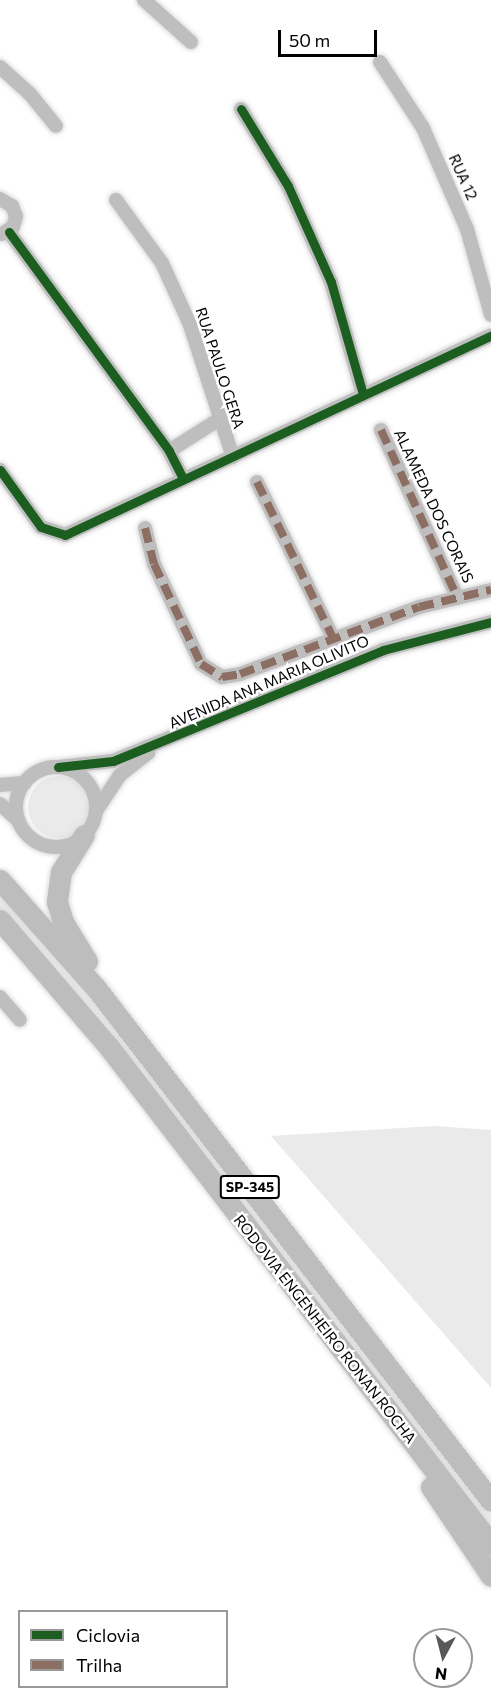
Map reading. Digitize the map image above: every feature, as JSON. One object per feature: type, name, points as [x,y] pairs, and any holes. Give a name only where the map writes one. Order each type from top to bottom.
[{"type":"highway","points":[[84,836],[61,872],[57,892],[59,912],[129,1031]]},
{"type":"highway","name":"RODOVIA ENGENHEIRO RONAN ROCHA","points":[[0,880],[129,1031],[491,1501]]},
{"type":"highway","name":"RODOVIA ENGENHEIRO RONAN ROCHA","points":[[0,920],[109,1047],[491,1544]]},
{"type":"highway","points":[[321,1325],[491,1576]]},
{"type":"highway","points":[[428,1420],[491,1490]]},
{"type":"street","points":[[144,0],[191,42]]},
{"type":"street","name":"RUA 12","points":[[380,62],[423,128],[467,229],[491,315]]},
{"type":"street","points":[[0,67],[30,94],[56,126]]},
{"type":"street","points":[[241,109],[288,186],[331,282],[363,394]]},
{"type":"street","points":[[0,199],[15,211],[15,222],[4,233],[170,451],[183,478]]},
{"type":"street","name":"RUA PAULO GERA","points":[[117,200],[162,263],[190,325],[218,420],[233,457]]},
{"type":"street","points":[[0,470],[41,527],[65,535],[491,335]]},
{"type":"street","points":[[170,451],[218,420]]},
{"type":"street","name":"ALAMEDA DOS CORAIS","points":[[381,430],[457,597]]},
{"type":"street","points":[[257,482],[333,638]]},
{"type":"street","name":"AVENIDA ANA MARIA OLIVITO","points":[[145,528],[154,564],[201,664],[209,672],[222,677],[240,674],[333,638],[457,597],[491,590]]},
{"type":"street","name":"AVENIDA ANA MARIA OLIVITO","points":[[58,767],[113,761],[160,744],[384,650],[491,622]]},
{"type":"street","name":"AVENIDA ANA MARIA OLIVITO","points":[[96,811],[120,775],[160,744]]},
{"type":"street","points":[[0,785],[25,783],[45,769],[58,767],[82,776],[93,792],[96,811],[84,836],[61,846],[48,846],[35,841],[19,820],[0,804]]},
{"type":"street","points":[[19,820],[16,808],[25,783]]},
{"type":"street","points":[[0,997],[20,1020]]},
{"type":"shaded area","points":[[53,776],[65,776],[81,785],[88,795],[90,807],[88,819],[81,829],[65,838],[53,838],[42,833],[33,824],[28,813],[28,801],[33,790],[42,781]]},
{"type":"shaded area","points":[[0,892],[70,969],[491,1515],[491,1533],[0,909]]},
{"type":"shaded area","points":[[434,1126],[491,1130],[491,1388],[271,1136]]},
{"type":"marked path","points":[[381,430],[457,597]]},
{"type":"marked path","points":[[257,482],[333,638]]},
{"type":"marked path","points":[[145,528],[154,564],[201,664],[222,677],[240,674],[419,607],[491,590]]},
{"type":"cycle path","points":[[241,109],[288,186],[331,282],[363,394]]},
{"type":"cycle path","points":[[9,232],[169,451],[183,478]]},
{"type":"cycle path","points":[[0,470],[41,527],[65,535],[491,335]]},
{"type":"cycle path","points":[[58,767],[113,761],[383,650],[491,622]]}]
